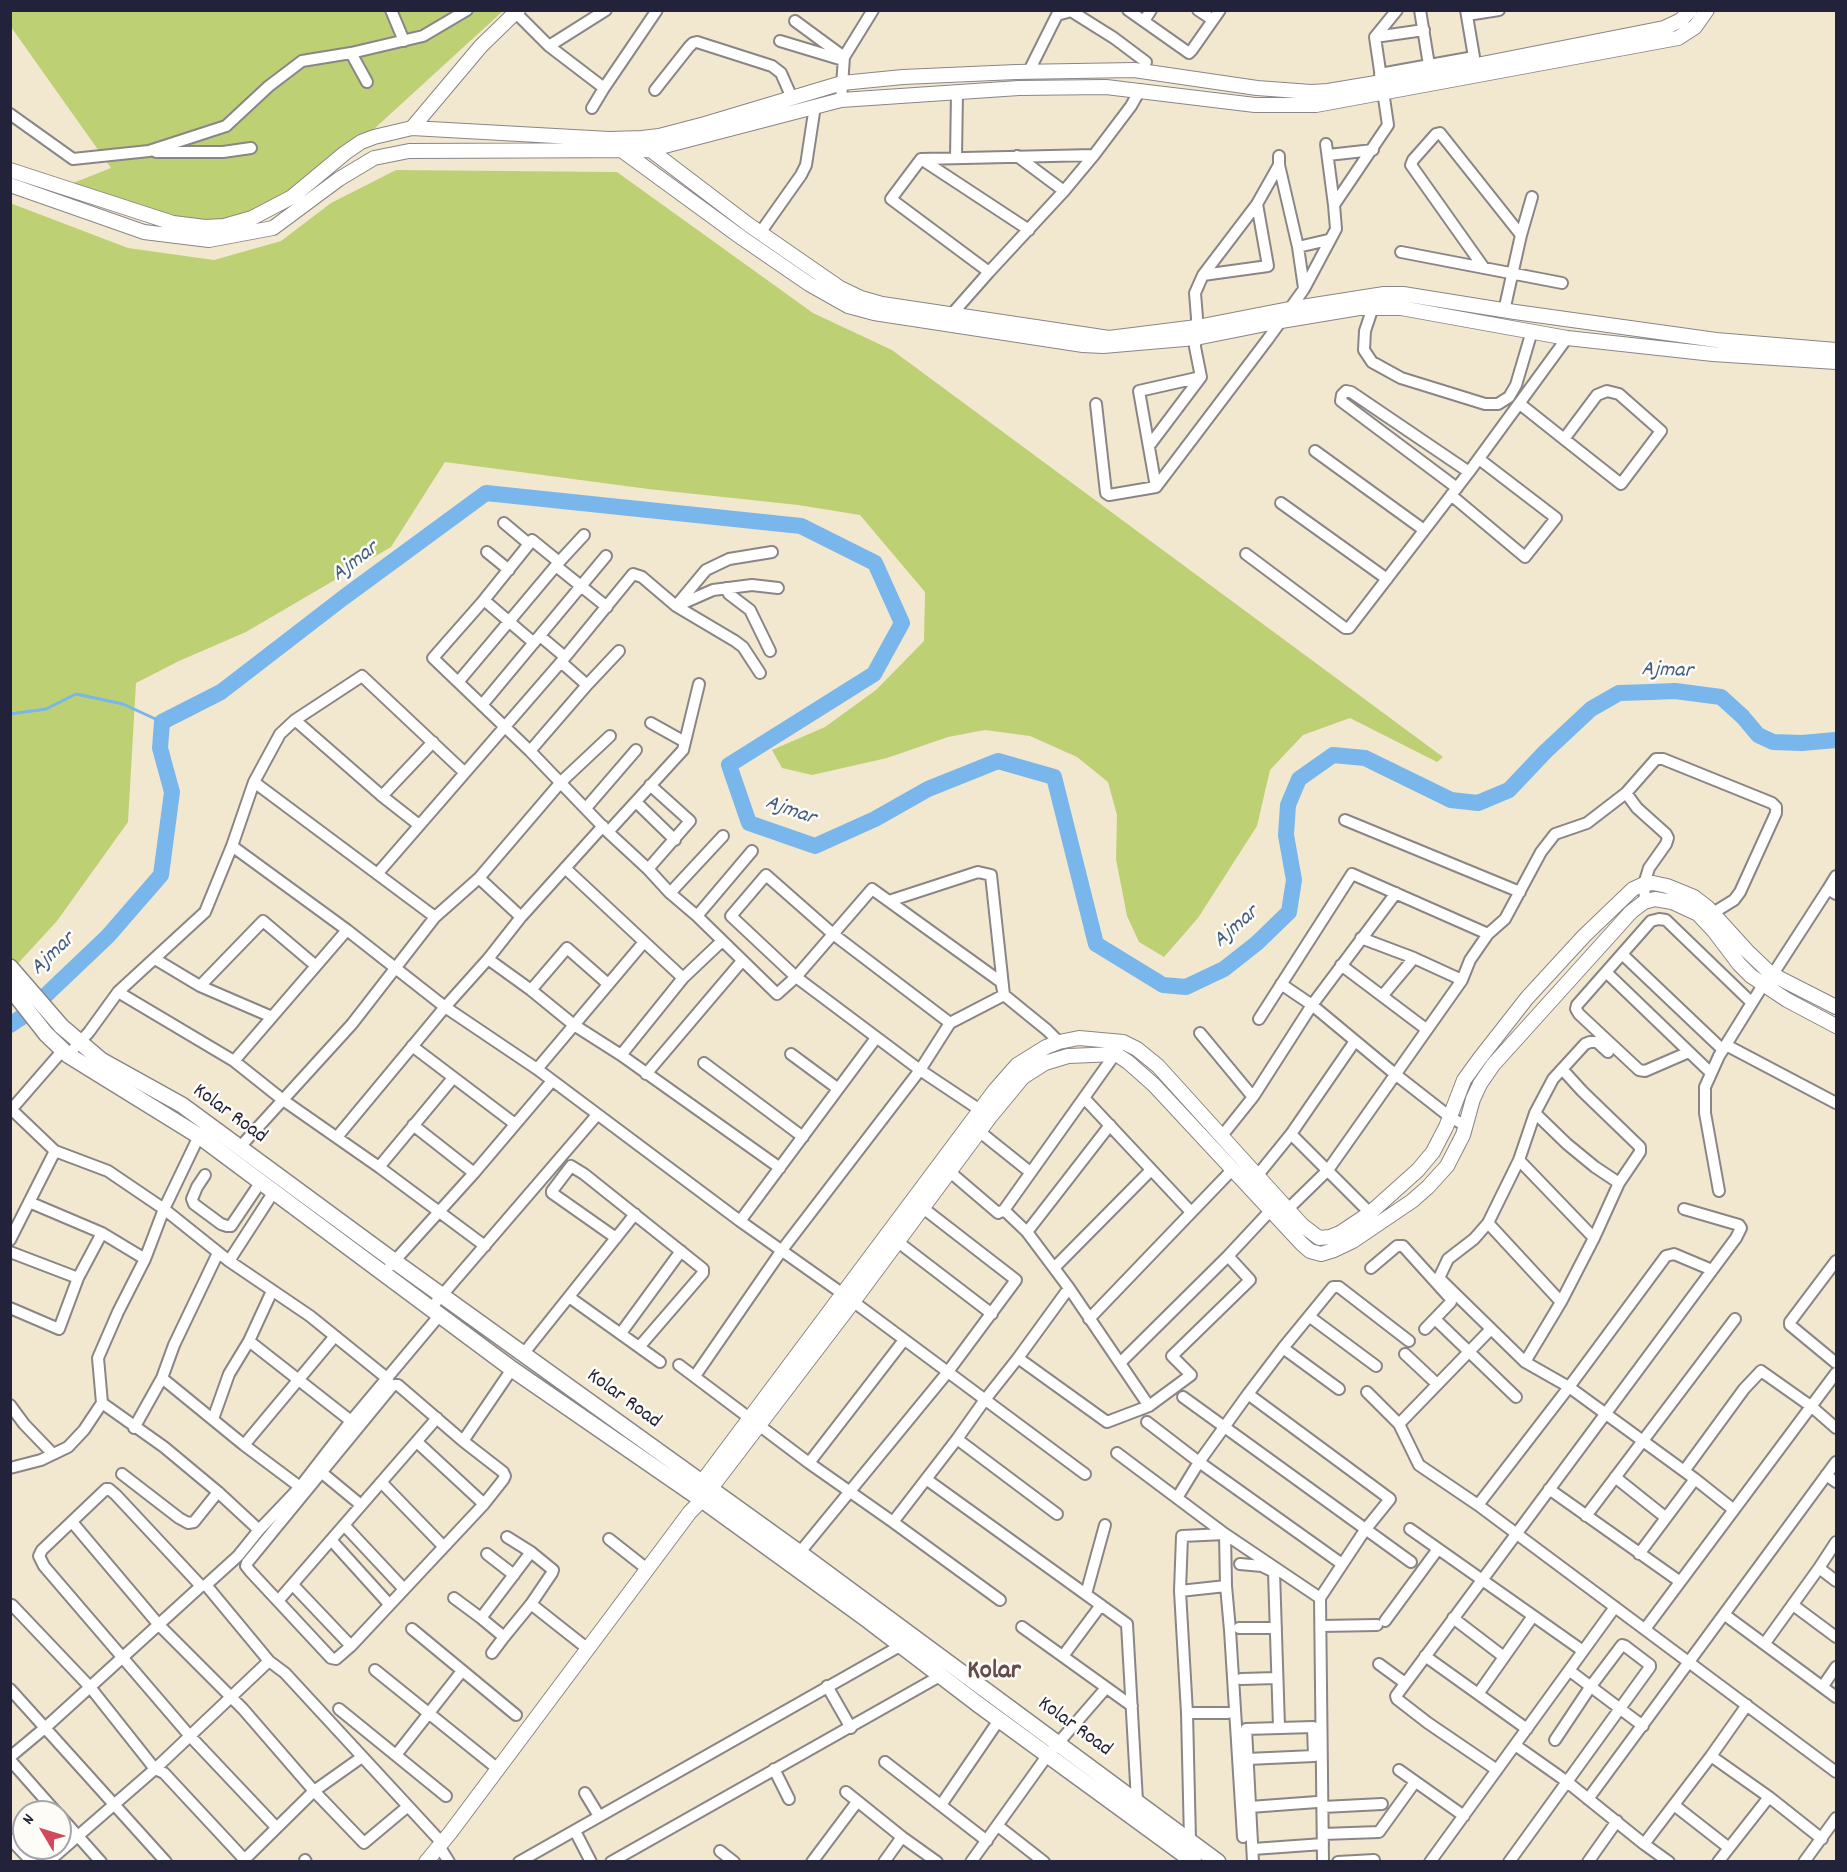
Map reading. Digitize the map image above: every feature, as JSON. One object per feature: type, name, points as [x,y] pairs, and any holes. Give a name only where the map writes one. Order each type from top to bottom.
[{"type":"main road","name":"Kolar Road","points":[[10,967],[60,1026],[100,1060],[182,1105],[394,1261],[524,1353],[702,1491],[1059,1743],[1218,1862]]},
{"type":"main road","name":"Kolar Road","points":[[10,988],[46,1034],[65,1053],[198,1136],[512,1369],[702,1491]]},
{"type":"main road","points":[[512,1369],[524,1353]]},
{"type":"main road","name":"Kolar Road","points":[[795,1558],[900,1646],[1194,1862]]},
{"type":"street","points":[[391,10],[404,41]]},
{"type":"street","points":[[10,114],[74,159],[149,151],[226,126],[269,86],[302,61],[351,53],[423,36],[467,10]]},
{"type":"street","points":[[549,46],[606,10]]},
{"type":"street","points":[[592,108],[657,10]]},
{"type":"street","points":[[842,100],[843,58],[873,10]]},
{"type":"street","points":[[1128,10],[1189,52],[1220,10]]},
{"type":"street","points":[[1144,21],[1151,10]]},
{"type":"street","points":[[1198,10],[1213,21]]},
{"type":"street","points":[[1334,206],[1388,125],[1375,37],[1397,10]]},
{"type":"street","points":[[1420,10],[1429,65]]},
{"type":"street","points":[[10,185],[144,232],[209,240],[273,228],[339,179],[374,158],[409,151],[649,150],[842,100],[1019,88],[1106,87],[1255,105],[1316,105],[1429,65],[1474,57],[1467,13],[1499,10]]},
{"type":"street","points":[[1382,83],[1664,28],[1681,20],[1690,10]]},
{"type":"street","points":[[10,170],[173,223],[205,227],[224,226],[252,218],[292,197],[361,142],[412,128],[609,139],[638,138],[682,130],[842,83],[903,77],[1029,71],[1134,70],[1257,88],[1311,92],[1678,38],[1695,27],[1707,10]]},
{"type":"street","points":[[1029,71],[1057,15],[1071,11],[1114,38],[1146,62]]},
{"type":"street","points":[[412,128],[480,46],[517,12],[549,46],[604,88]]},
{"type":"street","points":[[795,21],[843,58]]},
{"type":"street","points":[[1375,37],[1424,30]]},
{"type":"street","points":[[780,41],[843,58]]},
{"type":"street","points":[[656,90],[689,47],[697,42],[772,66],[781,73],[792,98]]},
{"type":"street","points":[[351,53],[367,82]]},
{"type":"street","points":[[952,314],[1064,191],[1131,106],[1140,90]]},
{"type":"street","points":[[956,158],[957,92]]},
{"type":"street","points":[[760,233],[806,165],[815,106]]},
{"type":"street","points":[[1484,268],[1412,165],[1413,160],[1436,134],[1440,133],[1444,136],[1521,235]]},
{"type":"street","points":[[638,138],[649,150],[760,233],[840,288],[861,298],[882,304],[1109,338],[1197,332],[1289,309],[1384,294],[1403,294],[1504,311],[1716,340],[1836,350]]},
{"type":"street","points":[[609,139],[620,150],[809,284],[848,306],[904,318],[1083,345],[1119,345],[1373,307],[1401,308],[1567,338],[1713,354],[1836,362]]},
{"type":"street","points":[[138,152],[223,152],[251,148]]},
{"type":"street","points":[[1096,404],[1106,493],[1108,495],[1156,487],[1304,289],[1328,240],[1336,229],[1327,149],[1373,150]]},
{"type":"street","points":[[921,159],[1094,155]]},
{"type":"street","points":[[1016,156],[1064,191]]},
{"type":"street","points":[[921,159],[1029,230]]},
{"type":"street","points":[[921,159],[891,200],[989,272]]},
{"type":"street","points":[[1149,446],[1201,377],[1196,347],[1195,293],[1203,275],[1257,204],[1279,160],[1298,247],[1304,289]]},
{"type":"street","points":[[1504,311],[1532,197]]},
{"type":"street","points":[[1203,275],[1268,266],[1257,204]]},
{"type":"street","points":[[1298,247],[1328,240]]},
{"type":"street","points":[[1401,252],[1562,283]]},
{"type":"street","points":[[1373,307],[1365,331],[1364,350],[1371,362],[1401,378],[1485,404],[1498,404],[1509,398],[1516,385],[1532,331]]},
{"type":"street","points":[[1484,322],[1485,308]]},
{"type":"street","points":[[1246,554],[1349,628],[1479,459],[1567,338]]},
{"type":"street","points":[[1156,487],[1139,391],[1201,377]]},
{"type":"street","points":[[1469,472],[1351,392],[1346,391],[1342,395],[1341,401],[1454,491],[1525,557],[1556,518],[1479,459]]},
{"type":"street","points":[[1520,404],[1564,439],[1621,484],[1661,431],[1619,394],[1607,392],[1597,395],[1564,439]]},
{"type":"street","points":[[1315,451],[1424,530]]},
{"type":"street","points":[[1281,503],[1387,579]]},
{"type":"street","points":[[504,523],[529,544]]},
{"type":"street","points":[[459,681],[584,535]]},
{"type":"street","points":[[607,607],[532,540],[433,658],[530,751],[670,893],[697,916],[777,994],[796,977],[872,889],[1001,982],[1004,995],[1059,1042]]},
{"type":"street","points":[[487,552],[509,570]]},
{"type":"street","points":[[676,606],[706,570],[729,559],[772,552]]},
{"type":"street","points":[[482,705],[606,556]]},
{"type":"street","points":[[378,873],[563,660],[633,574],[642,577],[676,606],[735,640],[743,647],[760,673]]},
{"type":"street","points":[[676,606],[714,590],[752,585],[778,588]]},
{"type":"street","points":[[726,588],[729,594],[750,610],[770,651]]},
{"type":"street","points":[[484,600],[563,660],[587,685]]},
{"type":"street","points":[[530,751],[619,651]]},
{"type":"street","points":[[388,1379],[310,1316],[218,1253],[164,1209],[108,1171],[56,1151],[11,1110],[65,1053],[89,1032],[118,992],[205,912],[232,846],[254,782],[279,734],[295,720],[362,676],[464,772]]},
{"type":"street","points":[[337,1137],[488,959],[521,916],[565,868],[636,802],[683,750],[699,684]]},
{"type":"street","points":[[295,720],[419,825]]},
{"type":"street","points":[[651,723],[685,742]]},
{"type":"street","points":[[240,1147],[352,1024],[435,917],[479,878],[561,782],[610,736]]},
{"type":"street","points":[[382,796],[433,742]]},
{"type":"street","points":[[586,808],[636,750]]},
{"type":"street","points":[[1288,1209],[1328,1170],[1462,980],[1470,960],[1488,934],[1505,919],[1541,852],[1555,834],[1587,823],[1626,793],[1656,759],[1663,759],[1772,803],[1776,807],[1776,813],[1740,892],[1734,900],[1709,917]]},
{"type":"street","points":[[254,782],[435,917]]},
{"type":"street","points":[[648,869],[690,821],[650,785]]},
{"type":"street","points":[[1626,793],[1637,808],[1668,838],[1649,868],[1644,884],[1645,901]]},
{"type":"street","points":[[636,802],[675,840]]},
{"type":"street","points":[[1344,820],[1520,892]]},
{"type":"street","points":[[670,893],[723,836]]},
{"type":"street","points":[[232,846],[347,930],[445,1007],[537,1069],[1085,1474]]},
{"type":"street","points":[[697,916],[752,851]]},
{"type":"street","points":[[565,868],[683,978]]},
{"type":"street","points":[[889,901],[978,873],[991,875],[1004,995]]},
{"type":"street","points":[[1259,1019],[1352,874],[1488,934]]},
{"type":"street","points":[[950,1023],[833,934],[766,875],[731,916],[796,977],[920,1070],[985,1113]]},
{"type":"street","points":[[1719,1191],[1705,1113],[1705,1087],[1724,1047],[1763,985],[1832,892],[1836,876]]},
{"type":"street","points":[[479,878],[521,916]]},
{"type":"street","points":[[426,1862],[690,1512],[702,1491],[985,1113],[1017,1065],[1046,1047],[1079,1038],[1143,1053],[1158,1066],[1302,1225],[1319,1238],[1340,1233],[1370,1213],[1418,1170],[1433,1152],[1446,1127],[1464,1080],[1527,998],[1584,936],[1633,889],[1644,884],[1667,886],[1694,897],[1718,928],[1739,964],[1763,985],[1836,1026]]},
{"type":"street","points":[[1221,1137],[1253,1097],[1312,1005],[1360,938],[1396,893]]},
{"type":"street","points":[[1120,1048],[1302,1244],[1310,1251],[1321,1254],[1334,1250],[1377,1225],[1428,1188],[1447,1166],[1463,1135],[1473,1099],[1493,1065],[1631,912],[1645,901],[1655,899],[1672,902],[1709,917]]},
{"type":"street","points":[[1689,1052],[1645,1071],[1639,1070],[1576,1009],[1577,1005],[1651,921],[1666,920],[1752,1002]]},
{"type":"street","points":[[200,986],[263,921],[316,966]]},
{"type":"street","points":[[1718,928],[1773,974],[1836,1007]]},
{"type":"street","points":[[234,1061],[347,930]]},
{"type":"street","points":[[1360,938],[1414,958],[1462,980]]},
{"type":"street","points":[[621,1055],[683,978],[722,941]]},
{"type":"street","points":[[537,1069],[644,942]]},
{"type":"street","points":[[531,990],[567,948],[608,984]]},
{"type":"street","points":[[1622,954],[1724,1047],[1836,1103]]},
{"type":"street","points":[[1383,995],[1414,958]]},
{"type":"street","points":[[156,959],[200,986],[272,1017]]},
{"type":"street","points":[[488,959],[574,1025],[621,1055],[780,1168]]},
{"type":"street","points":[[646,1074],[742,961]]},
{"type":"street","points":[[1341,965],[1426,1029]]},
{"type":"street","points":[[1606,972],[1712,1073]]},
{"type":"street","points":[[1281,984],[1312,1005],[1395,1074],[1466,1126]]},
{"type":"street","points":[[118,992],[234,1061],[282,1100],[440,1211],[484,1246]]},
{"type":"street","points":[[695,1377],[782,1251],[920,1070],[950,1023],[1004,995]]},
{"type":"street","points":[[1200,1034],[1253,1097]]},
{"type":"street","points":[[740,1221],[876,1038]]},
{"type":"street","points":[[1257,1176],[1291,1134],[1355,1041]]},
{"type":"street","points":[[1608,1052],[1597,1042],[1585,1044],[1553,1079],[1535,1113],[1519,1160],[1488,1223],[1474,1239],[1448,1259],[1439,1278],[1525,1362],[1569,1387],[1734,1510]]},
{"type":"street","points":[[412,1046],[515,1124]]},
{"type":"street","points":[[950,1172],[998,1213],[1004,1210],[1120,1048]]},
{"type":"street","points":[[848,1298],[898,1242],[980,1132],[985,1113],[1023,1077],[1045,1063],[1068,1056],[1120,1048]]},
{"type":"street","points":[[790,1054],[837,1088]]},
{"type":"street","points":[[704,1063],[803,1137]]},
{"type":"street","points":[[1525,1362],[1561,1302],[1619,1183],[1641,1152],[1640,1147],[1562,1069]]},
{"type":"street","points":[[379,1167],[453,1078]]},
{"type":"street","points":[[382,1274],[474,1173],[552,1082]]},
{"type":"street","points":[[1085,1099],[1191,1212]]},
{"type":"street","points":[[1535,1113],[1586,1160],[1619,1183]]},
{"type":"street","points":[[46,1800],[10,1759],[238,1556],[300,1487],[351,1421],[388,1379],[435,1312],[443,1295],[597,1115]]},
{"type":"street","points":[[413,1125],[474,1173]]},
{"type":"street","points":[[1027,1232],[1110,1125]]},
{"type":"street","points":[[980,1132],[1030,1172]]},
{"type":"street","points":[[1291,1134],[1370,1213]]},
{"type":"street","points":[[10,1468],[40,1460],[68,1447],[84,1430],[102,1403],[98,1358],[198,1136]]},
{"type":"street","points":[[10,1240],[56,1151]]},
{"type":"street","points":[[1519,1160],[1594,1238]]},
{"type":"street","points":[[616,1238],[552,1194],[558,1182],[573,1165],[703,1269],[703,1273],[640,1346]]},
{"type":"street","points":[[1054,1268],[1151,1170]]},
{"type":"street","points":[[1089,1319],[1232,1170]]},
{"type":"street","points":[[205,1175],[196,1187],[192,1199],[194,1204],[227,1226],[231,1226],[260,1183]]},
{"type":"street","points":[[229,1261],[273,1193]]},
{"type":"street","points":[[29,1202],[102,1233],[145,1258]]},
{"type":"street","points":[[795,1558],[947,1373],[1016,1280],[923,1208]]},
{"type":"street","points":[[1497,1770],[1428,1723],[1395,1697],[1736,1238],[1741,1226],[1684,1209]]},
{"type":"street","points":[[1004,1210],[1027,1232],[1069,1288],[1149,1406]]},
{"type":"street","points":[[1120,1363],[1270,1211]]},
{"type":"street","points":[[524,1353],[635,1214]]},
{"type":"street","points":[[1488,1223],[1561,1302]]},
{"type":"street","points":[[10,1308],[59,1329],[78,1278],[102,1233]]},
{"type":"street","points":[[898,1242],[992,1314]]},
{"type":"street","points":[[1371,1268],[1397,1246],[1403,1246],[1450,1298],[1451,1302],[1425,1329]]},
{"type":"street","points":[[621,1333],[681,1251]]},
{"type":"street","points":[[10,1252],[78,1278]]},
{"type":"street","points":[[134,1428],[162,1378],[174,1346],[218,1253]]},
{"type":"street","points":[[1478,1505],[1666,1256],[1674,1254],[1712,1270]]},
{"type":"street","points":[[1018,1358],[1107,1422],[1149,1406],[1191,1375],[1172,1356],[1250,1280],[1228,1256]]},
{"type":"street","points":[[1836,1261],[1790,1325],[1836,1363]]},
{"type":"street","points":[[1177,1498],[1199,1462],[1248,1394],[1333,1287],[1336,1286],[1409,1341]]},
{"type":"street","points":[[893,1522],[1069,1288]]},
{"type":"street","points":[[213,1419],[229,1374],[249,1341],[272,1290]]},
{"type":"street","points":[[569,1297],[660,1362]]},
{"type":"street","points":[[1310,1317],[1377,1366]]},
{"type":"street","points":[[1435,1319],[1516,1397]]},
{"type":"street","points":[[1586,1516],[1735,1319]]},
{"type":"street","points":[[1399,1424],[1491,1329]]},
{"type":"street","points":[[244,1445],[335,1336]]},
{"type":"street","points":[[809,1463],[903,1340]]},
{"type":"street","points":[[249,1341],[351,1421]]},
{"type":"street","points":[[1283,1348],[1339,1389]]},
{"type":"street","points":[[1405,1354],[1437,1384]]},
{"type":"street","points":[[679,1365],[755,1420],[809,1463],[999,1600]]},
{"type":"street","points":[[463,1441],[512,1369]]},
{"type":"street","points":[[1684,1471],[1759,1372],[1764,1371],[1836,1428]]},
{"type":"street","points":[[1645,1629],[1836,1373]]},
{"type":"street","points":[[162,1378],[300,1487]]},
{"type":"street","points":[[393,1385],[398,1385],[463,1441],[503,1472],[503,1480],[484,1504],[351,1646],[336,1659],[331,1658],[250,1571],[246,1566],[247,1563],[393,1385]]},
{"type":"street","points":[[1367,1392],[1399,1424],[1419,1465],[1478,1505],[1836,1772]]},
{"type":"street","points":[[1248,1394],[1390,1499],[1365,1530],[1320,1598],[1320,1804],[1323,1862]]},
{"type":"street","points":[[1183,1397],[1411,1562]]},
{"type":"street","points":[[102,1403],[164,1448],[218,1492],[259,1530]]},
{"type":"street","points":[[10,1405],[24,1424],[53,1454]]},
{"type":"street","points":[[278,1601],[437,1418]]},
{"type":"street","points":[[1147,1422],[1342,1564]]},
{"type":"street","points":[[957,1439],[1057,1514]]},
{"type":"street","points":[[417,1442],[484,1504]]},
{"type":"street","points":[[1117,1454],[1225,1534],[1320,1598]]},
{"type":"street","points":[[1588,1799],[1836,1462]]},
{"type":"street","points":[[321,1472],[361,1505]]},
{"type":"street","points":[[122,1474],[188,1523],[194,1522],[218,1492]]},
{"type":"street","points":[[1826,1475],[1836,1482]]},
{"type":"street","points":[[1615,1477],[1665,1517]]},
{"type":"street","points":[[926,1479],[1127,1624],[1137,1801]]},
{"type":"street","points":[[1639,1554],[1695,1479]]},
{"type":"street","points":[[382,1483],[443,1546]]},
{"type":"street","points":[[276,1827],[189,1735],[44,1566],[39,1556],[42,1550],[106,1489],[116,1495],[203,1585],[269,1661],[285,1673],[440,1845],[449,1862]]},
{"type":"street","points":[[1549,1489],[1679,1581]]},
{"type":"street","points":[[72,1522],[159,1625],[243,1709],[314,1791],[364,1843],[407,1807]]},
{"type":"street","points":[[344,1525],[403,1588]]},
{"type":"street","points":[[1086,1594],[1105,1526]]},
{"type":"street","points":[[1410,1529],[1583,1651]]},
{"type":"street","points":[[1225,1534],[1226,1586],[1243,1837]]},
{"type":"street","points":[[1190,1840],[1187,1713],[1180,1591],[1182,1536],[1225,1534]]},
{"type":"street","points":[[492,1653],[531,1604],[553,1570],[531,1552],[507,1537]]},
{"type":"street","points":[[609,1539],[647,1569]]},
{"type":"street","points":[[332,1541],[389,1604]]},
{"type":"street","points":[[1765,1643],[1836,1542]]},
{"type":"street","points":[[1321,1626],[1381,1623],[1438,1549]]},
{"type":"street","points":[[481,1618],[531,1552]]},
{"type":"street","points":[[487,1554],[514,1575]]},
{"type":"street","points":[[1240,1564],[1262,1566],[1274,1572],[1279,1727]]},
{"type":"street","points":[[1819,1568],[1836,1581]]},
{"type":"street","points":[[293,1585],[351,1646]]},
{"type":"street","points":[[1180,1591],[1226,1586]]},
{"type":"street","points":[[454,1598],[504,1637]]},
{"type":"street","points":[[531,1604],[588,1649]]},
{"type":"street","points":[[12,1605],[90,1688],[155,1769],[164,1773],[243,1860],[314,1791],[362,1757]]},
{"type":"street","points":[[1062,1656],[1101,1605]]},
{"type":"street","points":[[1793,1605],[1836,1637]]},
{"type":"street","points":[[1431,1862],[1615,1607]]},
{"type":"street","points":[[1725,1615],[1836,1697]]},
{"type":"street","points":[[1478,1694],[1533,1616]]},
{"type":"street","points":[[1453,1618],[1504,1657]]},
{"type":"street","points":[[1022,1627],[1132,1706]]},
{"type":"street","points":[[1239,1628],[1276,1628]]},
{"type":"street","points":[[411,1629],[516,1715]]},
{"type":"street","points":[[519,1862],[900,1646]]},
{"type":"street","points":[[1509,1862],[1651,1666],[1622,1646],[1591,1686],[1555,1740]]},
{"type":"street","points":[[1425,1656],[1527,1729]]},
{"type":"street","points":[[48,1862],[114,1802],[155,1769],[269,1661]]},
{"type":"street","points":[[1379,1664],[1405,1683]]},
{"type":"street","points":[[1823,1686],[1836,1667]]},
{"type":"street","points":[[375,1670],[498,1769]]},
{"type":"street","points":[[396,1755],[462,1671]]},
{"type":"street","points":[[1570,1671],[1643,1726]]},
{"type":"street","points":[[611,1862],[940,1676]]},
{"type":"street","points":[[1241,1679],[1277,1678]]},
{"type":"street","points":[[827,1686],[851,1728]]},
{"type":"street","points":[[972,1862],[1047,1756],[1106,1688]]},
{"type":"street","points":[[10,1689],[166,1862]]},
{"type":"street","points":[[1644,1844],[1747,1706]]},
{"type":"street","points":[[339,1709],[446,1796]]},
{"type":"street","points":[[1187,1713],[1228,1713]]},
{"type":"street","points":[[941,1805],[999,1720]]},
{"type":"street","points":[[1247,1759],[1314,1756],[1314,1727],[1246,1729],[1247,1759],[1253,1849],[1253,1862]]},
{"type":"street","points":[[1515,1745],[1566,1781],[1668,1861]]},
{"type":"street","points":[[1711,1756],[1769,1797],[1822,1839]]},
{"type":"street","points":[[885,1762],[987,1841]]},
{"type":"street","points":[[774,1769],[789,1799]]},
{"type":"street","points":[[1399,1770],[1464,1816]]},
{"type":"street","points":[[1253,1849],[1379,1832],[1415,1782]]},
{"type":"street","points":[[846,1792],[937,1862]]},
{"type":"street","points":[[585,1793],[599,1816]]},
{"type":"street","points":[[1718,1862],[1769,1797]]},
{"type":"street","points":[[812,1862],[857,1802]]},
{"type":"street","points":[[1250,1806],[1382,1804]]},
{"type":"street","points":[[1674,1805],[1729,1848]]},
{"type":"street","points":[[1804,1862],[1836,1818]]},
{"type":"street","points":[[1588,1862],[1617,1821]]},
{"type":"street","points":[[998,1826],[1044,1862]]},
{"type":"street","points":[[72,1829],[101,1862]]},
{"type":"street","points":[[575,1831],[591,1862]]},
{"type":"street","points":[[884,1862],[902,1837]]},
{"type":"street","points":[[10,1839],[32,1862]]},
{"type":"street","points":[[720,1851],[734,1862]]},
{"type":"street","points":[[1338,1862],[1374,1860]]},
{"type":"green space","points":[[10,11],[503,11],[327,172],[225,229],[132,213],[63,187],[111,168],[11,27]]},
{"type":"green space","points":[[396,170],[617,172],[813,313],[892,350],[1443,757],[1437,762],[1350,718],[1303,735],[1270,770],[1257,826],[1198,918],[1164,957],[1139,942],[1127,916],[1116,859],[1117,815],[1108,782],[1077,757],[1030,736],[985,730],[948,737],[887,758],[812,775],[782,768],[772,750],[825,727],[876,690],[924,641],[925,592],[860,515],[798,505],[648,489],[445,462],[391,547],[246,632],[179,661],[136,683],[128,822],[57,921],[11,971],[10,203],[128,248],[214,260],[281,241],[331,203]]},
{"type":"waterway","name":"Ajmar","points":[[10,1025],[25,1015],[108,936],[161,875],[172,792],[160,748],[162,722],[221,692],[343,598],[486,493],[801,526],[875,563],[902,623],[874,674],[729,765],[749,823],[815,846],[875,819],[928,789],[998,761],[1054,777],[1096,944],[1163,985],[1186,987],[1224,969],[1257,943],[1289,912],[1294,880],[1286,835],[1288,805],[1299,779],[1333,755],[1365,758],[1451,800],[1478,803],[1509,790],[1591,709],[1619,693],[1675,691],[1721,697],[1743,717],[1758,735],[1773,742],[1802,743],[1836,740]]},
{"type":"waterway","points":[[10,714],[46,709],[76,694],[123,704],[162,722]]},
{"type":"district","name":"Kolar","points":[[994,1673]]}]
